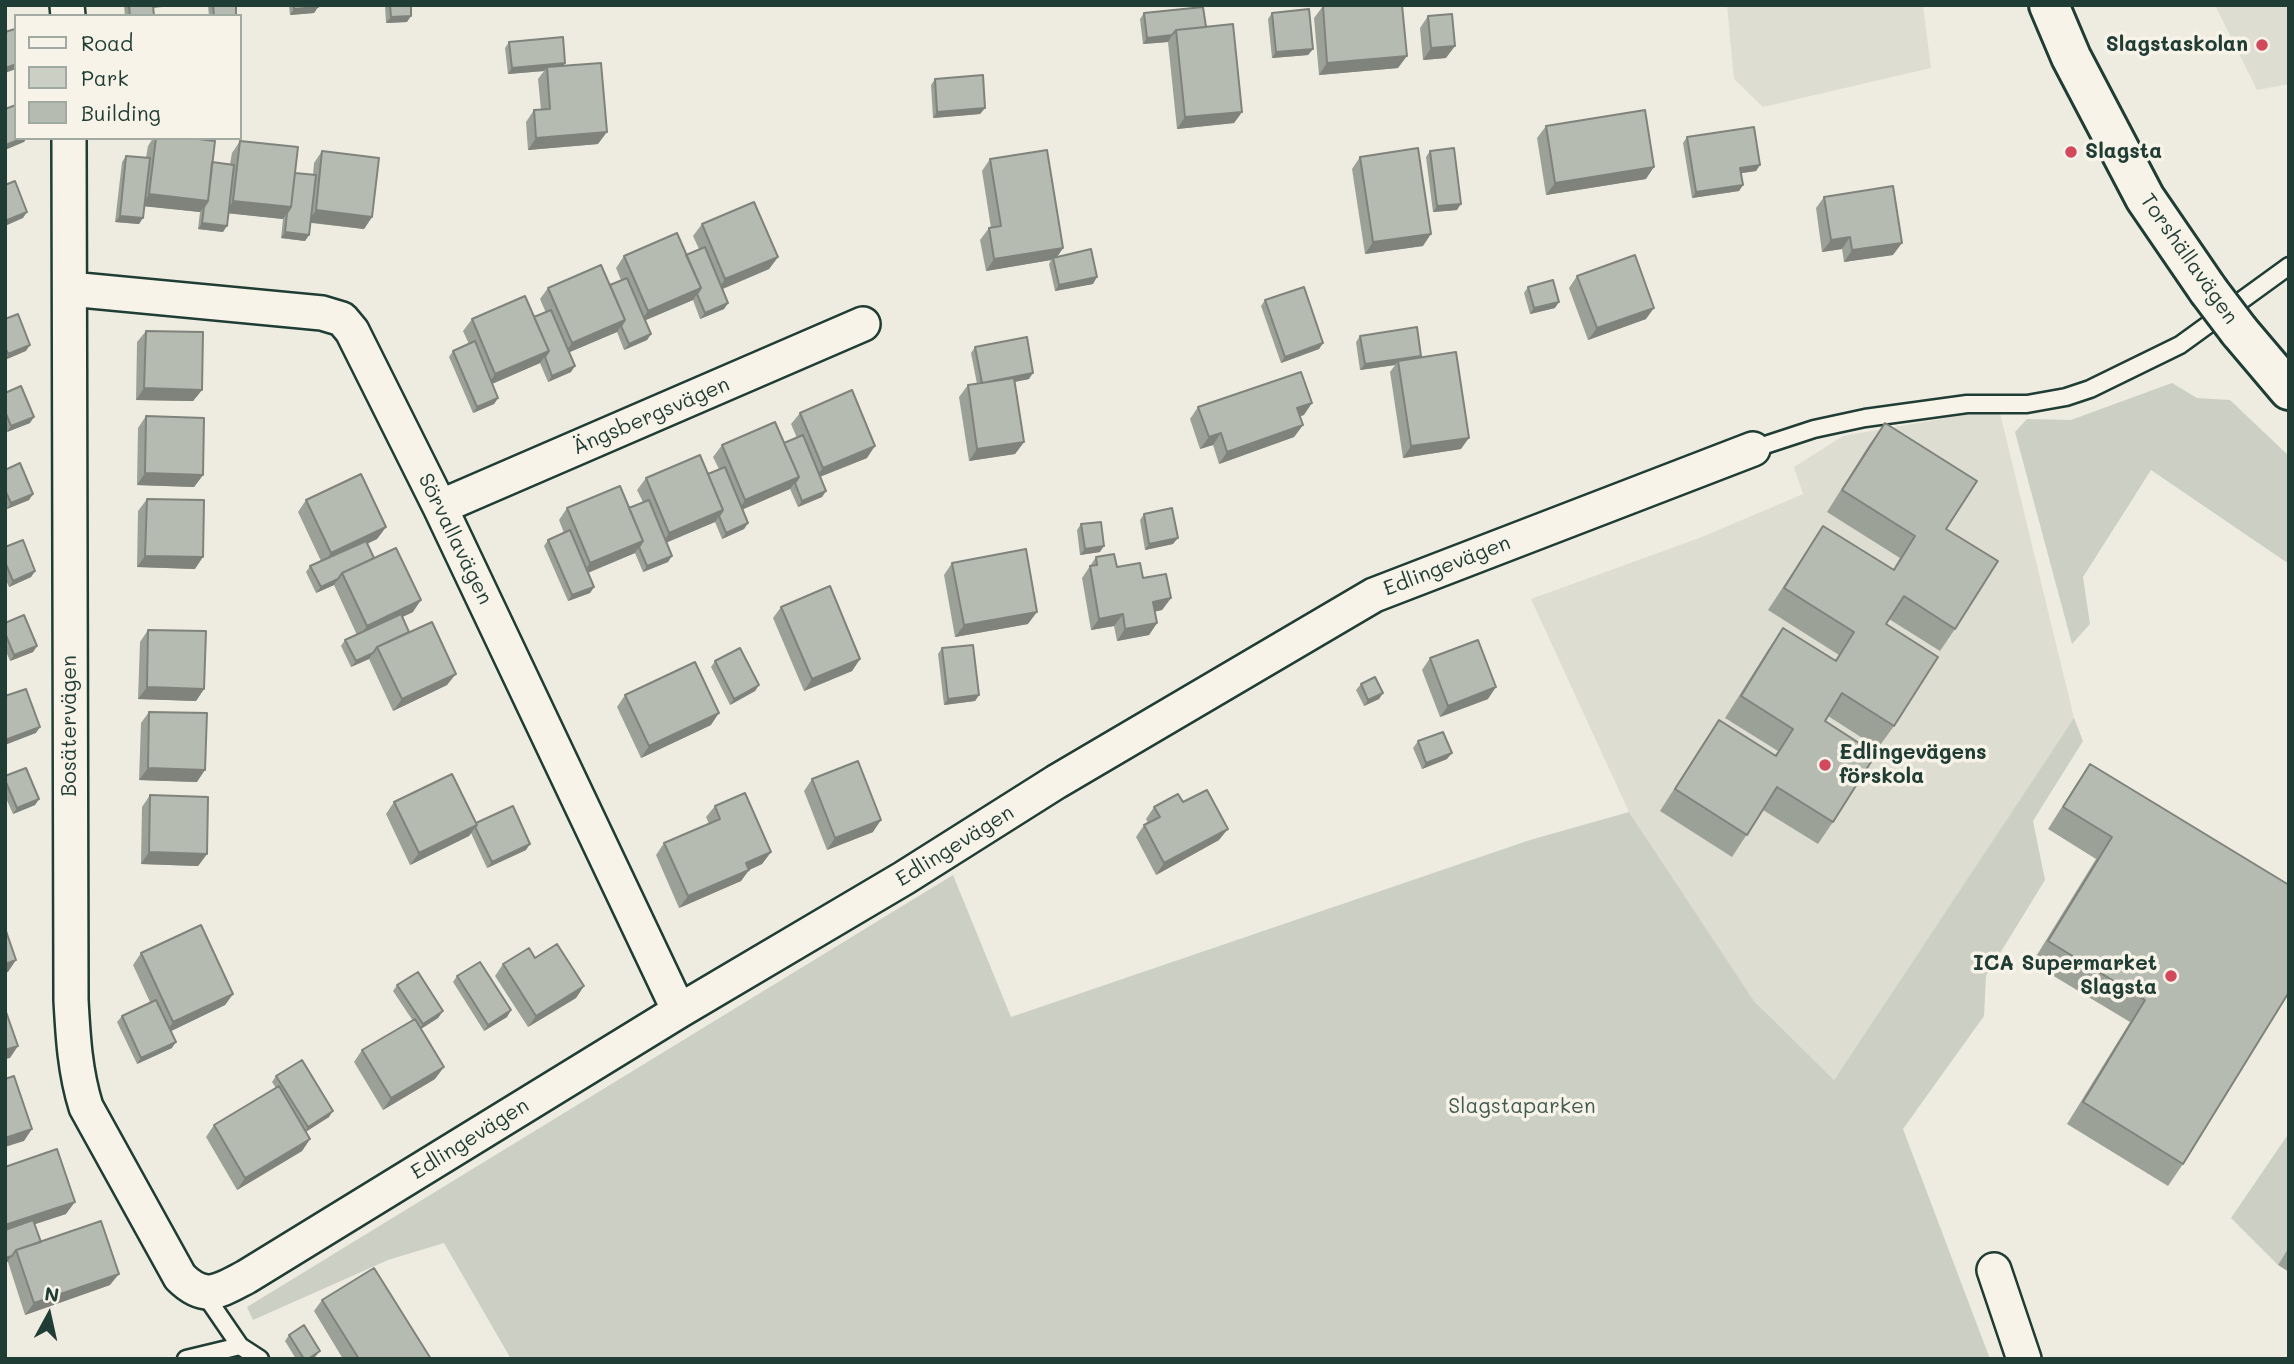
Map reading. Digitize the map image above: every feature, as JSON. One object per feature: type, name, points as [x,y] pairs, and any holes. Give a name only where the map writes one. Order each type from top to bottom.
[{"type":"main road","name":"Torshällavägen","points":[[2049,5],[2071,57],[2145,198],[2208,290],[2289,390]]},
{"type":"street","name":"Bosätervägen","points":[[69,140],[71,1000],[74,1053],[77,1080],[86,1107],[180,1277],[195,1288]]},
{"type":"street","name":"Sörvallavägen","points":[[70,289],[322,313],[342,319],[352,331],[440,507],[679,1011]]},
{"type":"street","name":"Ängsbergsvägen","points":[[440,507],[863,324]]},
{"type":"street","name":"Edlingevägen","points":[[195,1288],[217,1293],[246,1277],[679,1011],[904,878],[1056,782],[1374,595],[1753,449]]},
{"type":"street","points":[[1994,1270],[2024,1359]]},
{"type":"lane","points":[[1753,449],[1814,429],[1865,418],[1967,404],[2027,404],[2066,397],[2090,389],[2180,345],[2289,266]]},
{"type":"lane","points":[[195,1288],[240,1346],[260,1359]]},
{"type":"lane","points":[[186,1359],[240,1346]]},
{"type":"shaded area","points":[[1727,5],[1923,5],[1931,68],[1763,107],[1734,79]]},
{"type":"shaded area","name":"Slagstaskolan","points":[[2215,5],[2289,5],[2289,84],[2257,90]]},
{"type":"shaded area","name":"Edlingevägens förskola","points":[[1999,409],[2074,718],[1834,1080],[1754,1001],[1629,812],[1531,599],[1702,537],[1803,494],[1794,467],[1843,436]]},
{"type":"green space","points":[[2172,383],[2197,398],[2230,400],[2289,456],[2289,564],[2151,470],[2083,577],[2090,624],[2072,644],[2015,432],[2027,419],[2071,420]]},
{"type":"green space","name":"Slagstaparken","points":[[2074,718],[2083,741],[2033,821],[2045,880],[1986,976],[1984,1016],[1903,1129],[1990,1359],[511,1359],[444,1243],[388,1260],[253,1320],[247,1307],[953,875],[1011,1017],[1530,840],[1629,812],[1754,1001],[1834,1080]]},
{"type":"green space","points":[[2289,1133],[2289,1247],[2278,1265],[2231,1218]]},
{"type":"building","points":[[129,5],[153,5],[154,14],[130,14]]},
{"type":"building","points":[[213,5],[236,5],[236,14],[214,14]]},
{"type":"building","points":[[294,5],[318,5],[318,7],[294,9]]},
{"type":"building","points":[[390,5],[411,5],[411,16],[391,17]]},
{"type":"building","points":[[1402,5],[1407,56],[1327,63],[1323,6]]},
{"type":"building","points":[[1203,7],[1206,27],[1176,30],[1172,35],[1147,38],[1144,13]]},
{"type":"building","points":[[1309,9],[1313,49],[1276,52],[1272,13]]},
{"type":"building","points":[[1452,14],[1455,46],[1431,48],[1428,16]]},
{"type":"building","points":[[1233,24],[1242,112],[1185,117],[1176,30]]},
{"type":"building","points":[[14,29],[14,65],[6,68],[5,32]]},
{"type":"building","points":[[563,37],[565,63],[512,68],[509,42]]},
{"type":"building","points":[[601,63],[607,132],[536,138],[534,110],[550,109],[547,67]]},
{"type":"building","points":[[983,75],[985,108],[937,112],[935,79]]},
{"type":"building","points":[[14,106],[14,140],[18,140],[6,145],[5,143],[5,109]]},
{"type":"building","points":[[1645,110],[1654,167],[1555,183],[1546,126]]},
{"type":"building","points":[[1754,127],[1760,165],[1740,168],[1743,185],[1696,192],[1687,137]]},
{"type":"building","points":[[156,140],[215,141],[208,201],[149,194]]},
{"type":"building","points":[[240,141],[298,147],[291,207],[233,201]]},
{"type":"building","points":[[1418,148],[1431,234],[1373,242],[1360,157]]},
{"type":"building","points":[[1454,148],[1461,204],[1437,206],[1430,151]]},
{"type":"building","points":[[1047,150],[1063,248],[994,259],[989,228],[1001,226],[990,159]]},
{"type":"building","points":[[322,151],[379,158],[372,217],[316,210]]},
{"type":"building","points":[[126,156],[150,158],[143,218],[120,216]]},
{"type":"building","points":[[212,162],[234,165],[227,226],[202,223],[204,207],[208,201]]},
{"type":"building","points":[[295,173],[316,175],[309,235],[285,232]]},
{"type":"building","points":[[15,181],[27,212],[5,221],[5,185]]},
{"type":"building","points":[[1893,186],[1902,243],[1852,250],[1850,237],[1831,240],[1824,197]]},
{"type":"building","points":[[754,202],[778,257],[725,279],[702,224]]},
{"type":"building","points":[[677,233],[701,288],[648,311],[624,256]]},
{"type":"building","points":[[705,247],[728,303],[705,313],[697,294],[701,288],[686,255]]},
{"type":"building","points":[[1091,249],[1097,277],[1059,285],[1053,258]]},
{"type":"building","points":[[1635,255],[1654,308],[1597,328],[1577,276]]},
{"type":"building","points":[[601,265],[625,320],[572,343],[548,288]]},
{"type":"building","points":[[627,278],[651,334],[629,344],[621,326],[625,320],[610,285]]},
{"type":"building","points":[[1553,280],[1559,302],[1534,308],[1528,287]]},
{"type":"building","points":[[1304,287],[1323,343],[1285,357],[1265,300]]},
{"type":"building","points":[[525,296],[549,351],[495,374],[472,319]]},
{"type":"building","points":[[551,310],[575,366],[552,376],[545,357],[549,351],[534,317]]},
{"type":"building","points":[[18,314],[30,345],[8,354],[5,347],[5,319]]},
{"type":"building","points":[[1417,327],[1421,356],[1365,364],[1360,336]]},
{"type":"building","points":[[146,331],[203,332],[202,390],[144,388]]},
{"type":"building","points":[[1027,337],[1033,373],[982,383],[975,347]]},
{"type":"building","points":[[475,341],[498,398],[477,407],[453,351]]},
{"type":"building","points":[[1456,352],[1469,438],[1411,446],[1398,361]]},
{"type":"building","points":[[1301,372],[1312,403],[1297,408],[1303,425],[1227,452],[1221,433],[1209,437],[1198,407]]},
{"type":"building","points":[[1014,378],[1024,442],[977,449],[968,385]]},
{"type":"building","points":[[21,386],[34,417],[11,426],[5,411],[5,393]]},
{"type":"building","points":[[852,390],[875,446],[823,468],[800,413]]},
{"type":"building","points":[[146,416],[204,418],[203,475],[145,473]]},
{"type":"building","points":[[775,422],[799,477],[745,500],[722,445]]},
{"type":"building","points":[[1885,423],[1977,481],[1946,529],[1998,561],[1955,629],[1904,596],[1886,624],[1938,657],[1894,726],[1842,693],[1825,721],[1876,754],[1833,822],[1777,787],[1747,835],[1675,789],[1719,720],[1776,756],[1793,729],[1741,696],[1783,628],[1836,661],[1854,632],[1784,588],[1823,526],[1894,570],[1915,536],[1842,490]]},
{"type":"building","points":[[803,435],[826,491],[802,501],[795,483],[799,477],[784,443]]},
{"type":"building","points":[[700,455],[723,510],[669,533],[646,478]]},
{"type":"building","points":[[20,463],[33,494],[11,503],[5,490],[5,470]]},
{"type":"building","points":[[725,467],[748,523],[726,533],[719,516],[723,510],[708,474]]},
{"type":"building","points":[[361,474],[386,527],[331,553],[306,500]]},
{"type":"building","points":[[620,486],[643,541],[590,563],[567,508]]},
{"type":"building","points":[[147,499],[204,500],[203,557],[145,556]]},
{"type":"building","points":[[649,500],[672,556],[647,566],[639,547],[643,541],[629,508]]},
{"type":"building","points":[[1172,508],[1178,538],[1149,544],[1144,514]]},
{"type":"building","points":[[1101,522],[1104,546],[1085,549],[1081,524]]},
{"type":"building","points":[[570,530],[594,587],[572,595],[548,540]]},
{"type":"building","points":[[23,540],[35,571],[13,581],[5,562],[5,547]]},
{"type":"building","points":[[366,541],[374,558],[342,573],[338,579],[321,587],[310,566]]},
{"type":"building","points":[[396,548],[421,600],[367,626],[342,573]]},
{"type":"building","points":[[1026,549],[1037,612],[964,625],[952,563]]},
{"type":"building","points":[[1114,554],[1117,567],[1140,563],[1143,578],[1166,574],[1171,598],[1153,602],[1157,623],[1125,629],[1123,614],[1099,619],[1090,566],[1097,565],[1096,557]]},
{"type":"building","points":[[830,586],[860,659],[812,679],[781,607]]},
{"type":"building","points":[[401,614],[409,632],[377,647],[373,653],[356,661],[345,640]]},
{"type":"building","points":[[24,615],[37,646],[14,655],[5,633],[5,623]]},
{"type":"building","points":[[432,622],[456,674],[402,699],[377,647]]},
{"type":"building","points":[[148,630],[206,631],[204,689],[147,687]]},
{"type":"building","points":[[1478,640],[1496,687],[1448,706],[1430,658]]},
{"type":"building","points":[[973,645],[979,695],[948,699],[942,648]]},
{"type":"building","points":[[740,648],[759,685],[734,699],[715,661]]},
{"type":"building","points":[[695,662],[719,713],[649,746],[625,695]]},
{"type":"building","points":[[1375,677],[1383,693],[1368,700],[1361,684]]},
{"type":"building","points":[[26,689],[40,727],[5,740],[5,696]]},
{"type":"building","points":[[149,712],[207,713],[205,770],[148,768]]},
{"type":"building","points":[[1443,732],[1452,753],[1426,763],[1418,741]]},
{"type":"building","points":[[858,761],[881,820],[835,838],[812,779]]},
{"type":"building","name":"ICA Supermarket Slagsta","points":[[2090,764],[2289,885],[2289,992],[2183,1164],[2083,1102],[2145,1000],[2048,941],[2112,837],[2063,807]]},
{"type":"building","points":[[26,768],[39,799],[17,808],[5,776]]},
{"type":"building","points":[[452,774],[477,825],[419,853],[394,802]]},
{"type":"building","points":[[1207,790],[1228,829],[1164,863],[1144,825],[1160,817],[1154,807],[1178,794],[1183,802]]},
{"type":"building","points":[[745,793],[771,852],[746,863],[749,870],[688,896],[664,843],[720,819],[715,806]]},
{"type":"building","points":[[150,795],[208,797],[207,854],[149,852]]},
{"type":"building","points":[[513,806],[530,844],[492,862],[475,827],[476,823]]},
{"type":"building","points":[[201,925],[233,994],[173,1022],[141,953]]},
{"type":"building","points":[[5,928],[16,960],[5,964]]},
{"type":"building","points":[[557,944],[584,986],[536,1016],[503,964],[529,948],[535,958]]},
{"type":"building","points":[[480,962],[511,1010],[488,1025],[457,976]]},
{"type":"building","points":[[418,972],[443,1011],[423,1024],[397,985]]},
{"type":"building","points":[[156,1000],[176,1042],[141,1058],[122,1016]]},
{"type":"building","points":[[5,1009],[18,1046],[5,1050]]},
{"type":"building","points":[[415,1019],[444,1067],[391,1098],[362,1050]]},
{"type":"building","points":[[302,1060],[333,1111],[308,1127],[276,1076]]},
{"type":"building","points":[[14,1076],[32,1129],[5,1138],[5,1079]]},
{"type":"building","points":[[279,1086],[310,1139],[245,1178],[214,1125]]},
{"type":"building","points":[[57,1149],[75,1202],[5,1225],[5,1167]]},
{"type":"building","points":[[33,1220],[41,1242],[16,1250],[12,1256],[5,1258],[5,1230]]},
{"type":"building","points":[[101,1221],[119,1274],[34,1303],[16,1250]]},
{"type":"building","points":[[374,1268],[431,1359],[359,1359],[322,1300]]},
{"type":"building","points":[[304,1325],[320,1351],[308,1359],[304,1359],[289,1335]]},
{"type":"place","name":"Slagstaskolan","points":[[2262,45]]},
{"type":"place","name":"Slagsta","points":[[2071,152]]},
{"type":"place","name":"Edlingevägens förskola","points":[[1825,765]]},
{"type":"place","name":"ICA Supermarket Slagsta","points":[[2171,976]]}]
